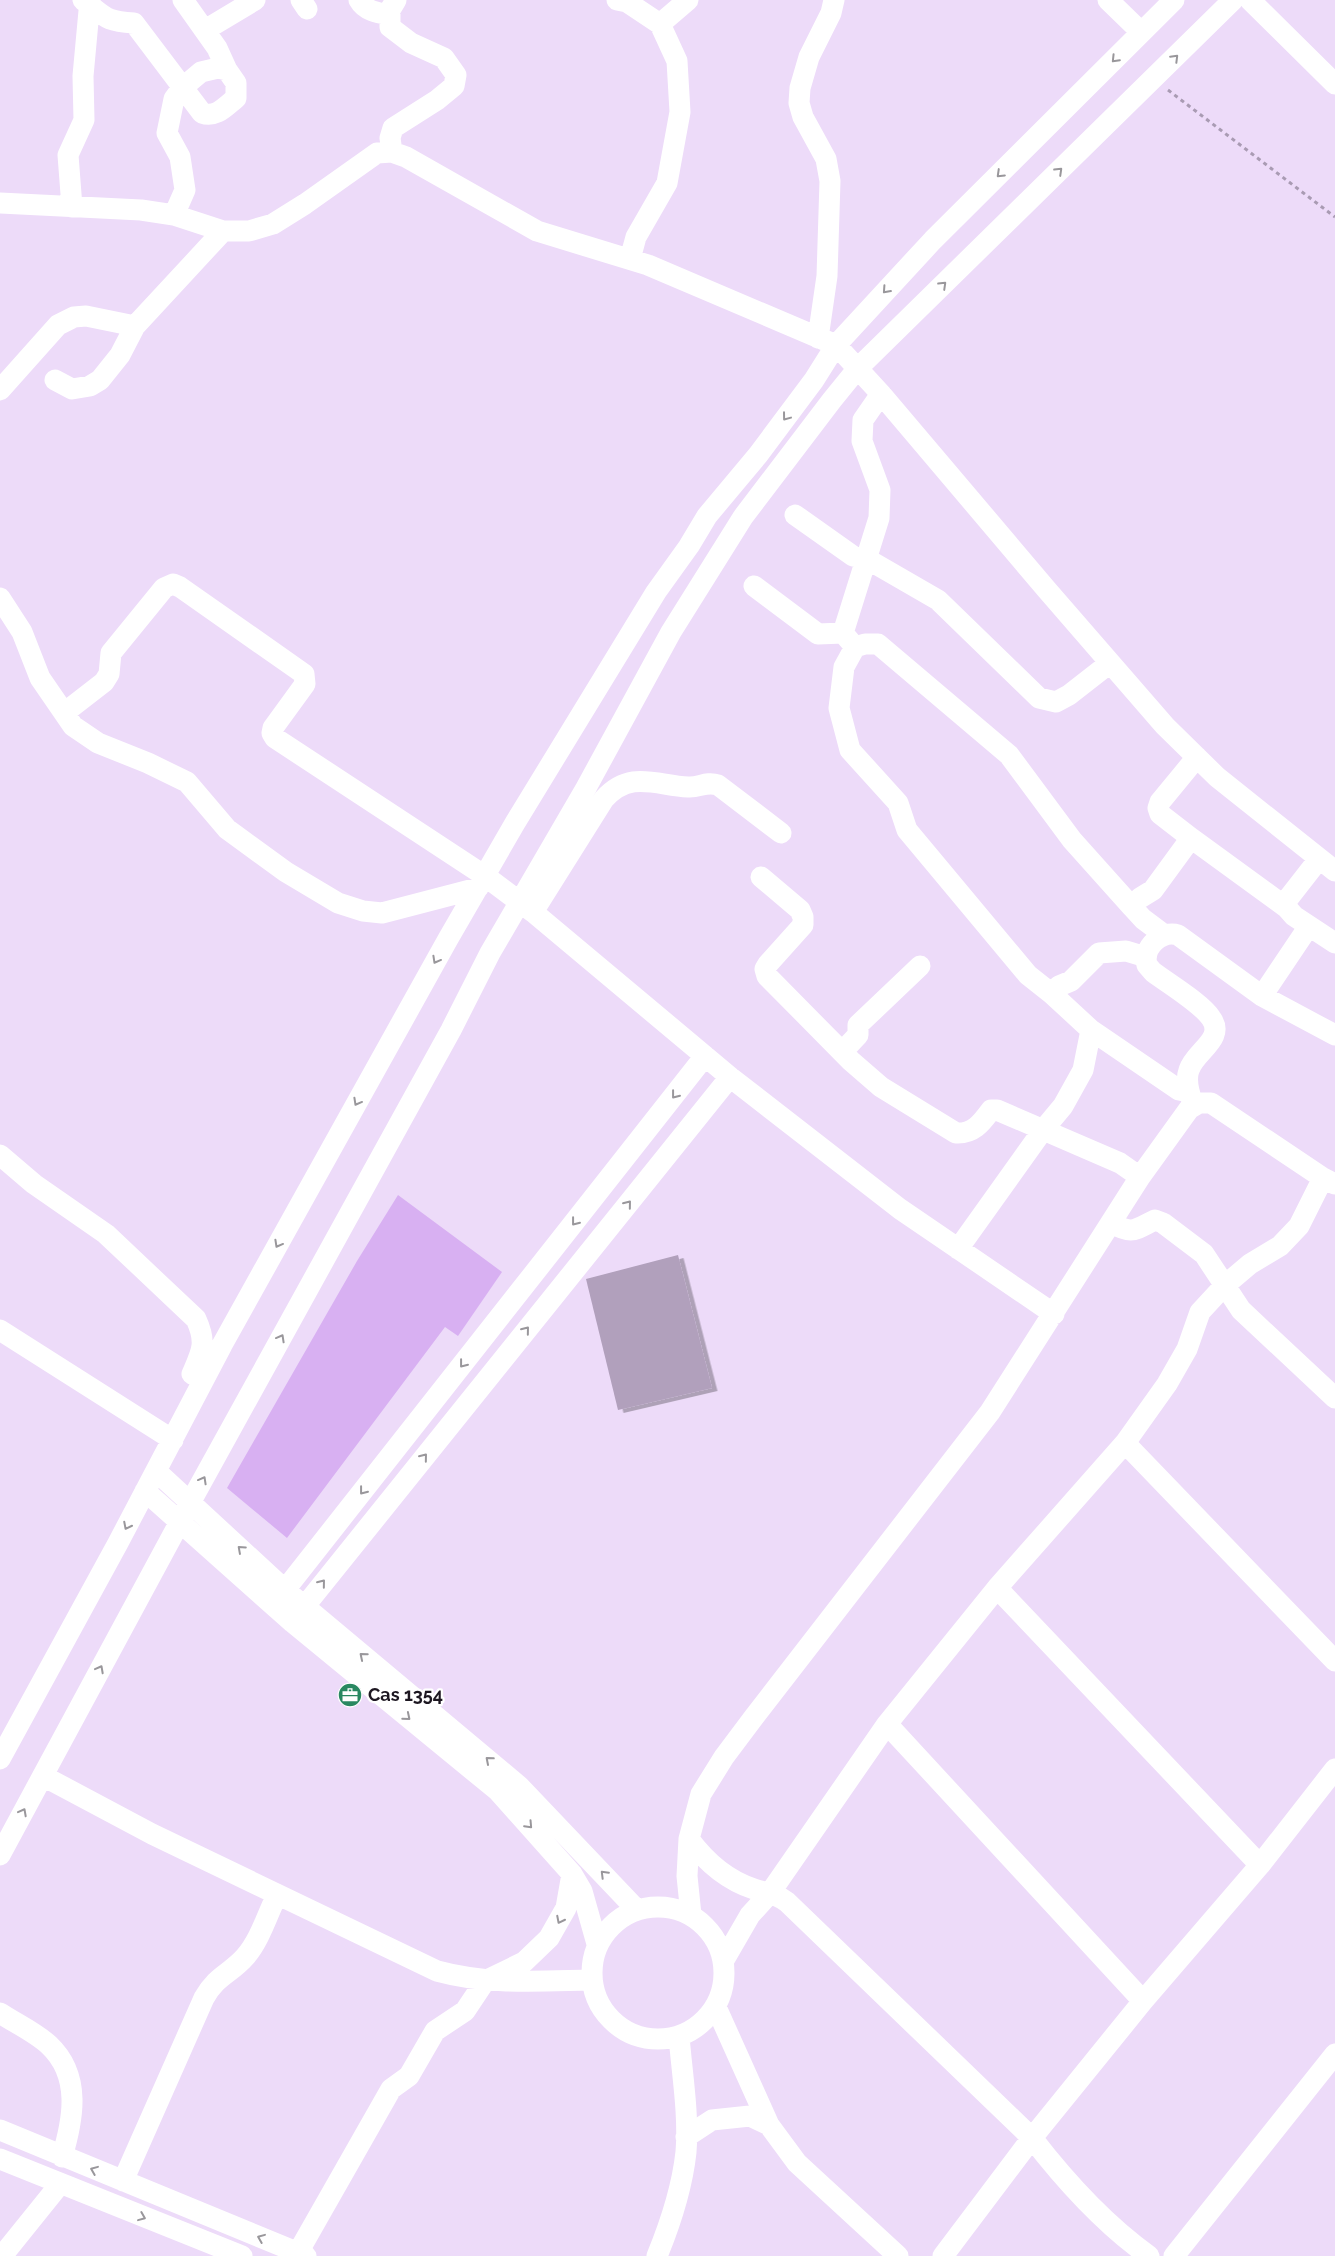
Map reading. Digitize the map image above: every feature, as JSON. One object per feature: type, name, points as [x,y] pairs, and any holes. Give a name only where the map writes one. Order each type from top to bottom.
[{"type":"street","points":[[87,1],[108,20],[116,23],[134,23],[202,113],[208,115],[216,114],[236,98],[236,83],[227,70],[217,48],[183,0]]},
{"type":"street","points":[[204,30],[254,0]]},
{"type":"street","points":[[359,0],[362,5],[374,12],[393,8],[390,27],[411,43],[444,58],[456,75],[454,86],[437,100],[393,128],[390,138],[392,152]]},
{"type":"street","points":[[617,0],[627,2],[660,24],[677,62],[680,112],[667,183],[636,237],[630,259]]},
{"type":"street","points":[[660,24],[688,0]]},
{"type":"street","points":[[168,1437],[222,1345],[515,823],[656,592],[707,516],[758,455],[814,380],[827,342],[830,181],[826,158],[803,117],[799,103],[800,88],[809,57],[831,13],[834,0]]},
{"type":"street","points":[[1108,0],[1141,32]]},
{"type":"street","points":[[827,342],[1174,0]]},
{"type":"street","points":[[0,1855],[190,1503],[526,907],[586,788],[671,632],[743,517],[858,368],[1233,0]]},
{"type":"street","points":[[1250,0],[1335,84]]},
{"type":"street","points":[[72,207],[68,155],[84,120],[83,76],[87,1]]},
{"type":"street","points":[[174,214],[185,190],[180,157],[167,133],[174,99],[182,88],[201,72],[218,68],[227,70]]},
{"type":"street","points":[[0,203],[141,210],[174,214],[223,231],[249,231],[273,224],[305,204],[377,153],[392,152],[406,157],[537,231],[648,265],[827,342],[858,368],[881,394],[1165,726],[1217,777],[1327,865],[1288,900],[1287,908]]},
{"type":"street","points":[[55,380],[72,389],[90,386],[100,380],[120,355],[135,326],[223,231]]},
{"type":"street","points":[[0,390],[58,325],[74,318],[86,316],[135,326]]},
{"type":"street","points":[[724,1960],[750,1915],[770,1893],[887,1724],[996,1588],[1125,1443],[1167,1384],[1187,1349],[1200,1312],[1224,1286],[1250,1264],[1280,1246],[1299,1226],[1329,1181],[1211,1103],[1191,1098],[1091,1030],[1028,975],[907,830],[898,803],[850,750],[839,708],[844,667],[867,559],[879,518],[880,490],[862,441],[863,420],[881,394]]},
{"type":"street","points":[[795,515],[853,556],[867,559],[938,600],[1039,698],[1056,702],[1069,695],[1110,663]]},
{"type":"street","points":[[64,713],[104,682],[109,674],[111,653],[164,588],[173,584],[180,587],[304,674],[305,684],[273,728],[273,736],[482,882],[526,907],[730,1077],[900,1209],[1054,1314]]},
{"type":"street","points":[[754,586],[818,634],[865,644],[878,644],[1009,755],[1072,840],[1143,919],[1164,934]]},
{"type":"street","points":[[0,598],[22,632],[40,678],[73,726],[98,743],[148,763],[187,782],[227,829],[286,872],[338,903],[363,911],[382,913],[482,882]]},
{"type":"street","points":[[1197,757],[1160,802],[1158,808],[1160,814],[1287,908],[1294,916],[1335,943]]},
{"type":"street","points":[[526,907],[604,799],[625,784],[643,781],[690,788],[712,783],[718,785],[781,833]]},
{"type":"street","points":[[1132,907],[1140,898],[1153,890],[1191,838]]},
{"type":"street","points":[[761,877],[800,910],[804,917],[803,925],[768,964],[765,969],[767,976],[842,1052],[881,1087],[956,1133],[972,1130],[979,1126],[992,1110],[997,1110],[1120,1163],[1140,1177]]},
{"type":"street","points":[[1262,996],[1309,926]]},
{"type":"street","points":[[691,1915],[687,1876],[689,1839],[701,1794],[724,1757],[990,1412],[1191,1098],[1188,1076],[1190,1068],[1215,1037],[1215,1026],[1206,1011],[1153,972],[1147,965],[1146,957],[1158,938],[1170,933],[1178,935],[1262,996],[1335,1035]]},
{"type":"street","points":[[1052,994],[1059,986],[1071,981],[1099,953],[1126,950],[1146,957]]},
{"type":"street","points":[[842,1052],[858,1035],[858,1025],[920,966]]},
{"type":"street","points":[[958,1248],[1043,1130],[1063,1106],[1083,1070],[1091,1030]]},
{"type":"street","points":[[279,1597],[705,1056]]},
{"type":"street","points":[[298,1614],[730,1077]]},
{"type":"street","points":[[0,1155],[34,1184],[106,1234],[196,1319],[203,1334],[203,1349],[156,1471],[0,1759]]},
{"type":"street","points":[[1111,1223],[1126,1231],[1137,1230],[1155,1220],[1163,1222],[1204,1254],[1241,1310],[1335,1398]]},
{"type":"street","points":[[0,1330],[168,1437]]},
{"type":"street","points":[[1125,1443],[1335,1661]]},
{"type":"street","points":[[156,1471],[190,1503],[279,1597],[498,1791],[572,1874],[582,1891],[597,1944]]},
{"type":"street","points":[[145,1491],[180,1523],[279,1597]]},
{"type":"street","points":[[996,1588],[1260,1865]]},
{"type":"street","points":[[298,1614],[519,1786],[637,1910]]},
{"type":"street","points":[[887,1724],[1143,2001]]},
{"type":"street","points":[[942,2256],[1032,2138],[1143,2001],[1260,1865],[1335,1769]]},
{"type":"street","points":[[42,1776],[152,1834],[417,1963],[457,1976],[485,1981],[591,1980]]},
{"type":"street","points":[[689,1839],[698,1852],[722,1874],[737,1882],[770,1893],[787,1902],[1032,2138],[1057,2171],[1090,2206],[1149,2256]]},
{"type":"street","points":[[0,2130],[300,2255],[391,2089],[408,2076],[435,2031],[465,2011],[485,1981],[524,1962],[549,1938],[566,1908],[572,1874]]},
{"type":"street","points":[[123,2182],[204,1998],[217,1980],[243,1960],[250,1951],[277,1895]]},
{"type":"street","points":[[664,1906],[691,1915],[712,1934],[724,1960],[724,1984],[716,2006],[700,2025],[679,2036],[655,2040],[632,2035],[612,2022],[598,2003],[591,1980],[592,1962],[597,1944],[607,1929],[621,1918],[637,1910],[664,1906]]},
{"type":"street","points":[[716,2006],[769,2125],[798,2163],[898,2256]]},
{"type":"street","points":[[0,2013],[48,2045],[66,2072],[73,2112],[62,2157]]},
{"type":"street","points":[[657,2256],[671,2222],[681,2184],[686,2137],[679,2036]]},
{"type":"street","points":[[1174,2256],[1335,2054]]},
{"type":"street","points":[[686,2137],[712,2120],[750,2116],[769,2125]]},
{"type":"street","points":[[0,2159],[242,2256]]},
{"type":"street","points":[[2,2256],[60,2184]]},
{"type":"path","points":[[1154,79],[1335,217]]},
{"type":"shaded area","points":[[398,1195],[502,1272],[458,1336],[445,1327],[287,1538],[227,1488],[357,1261]]},
{"type":"building","points":[[678,1255],[712,1388],[618,1410],[586,1279]]},
{"type":"place","name":"Cas 1354","points":[[350,1695]]}]
